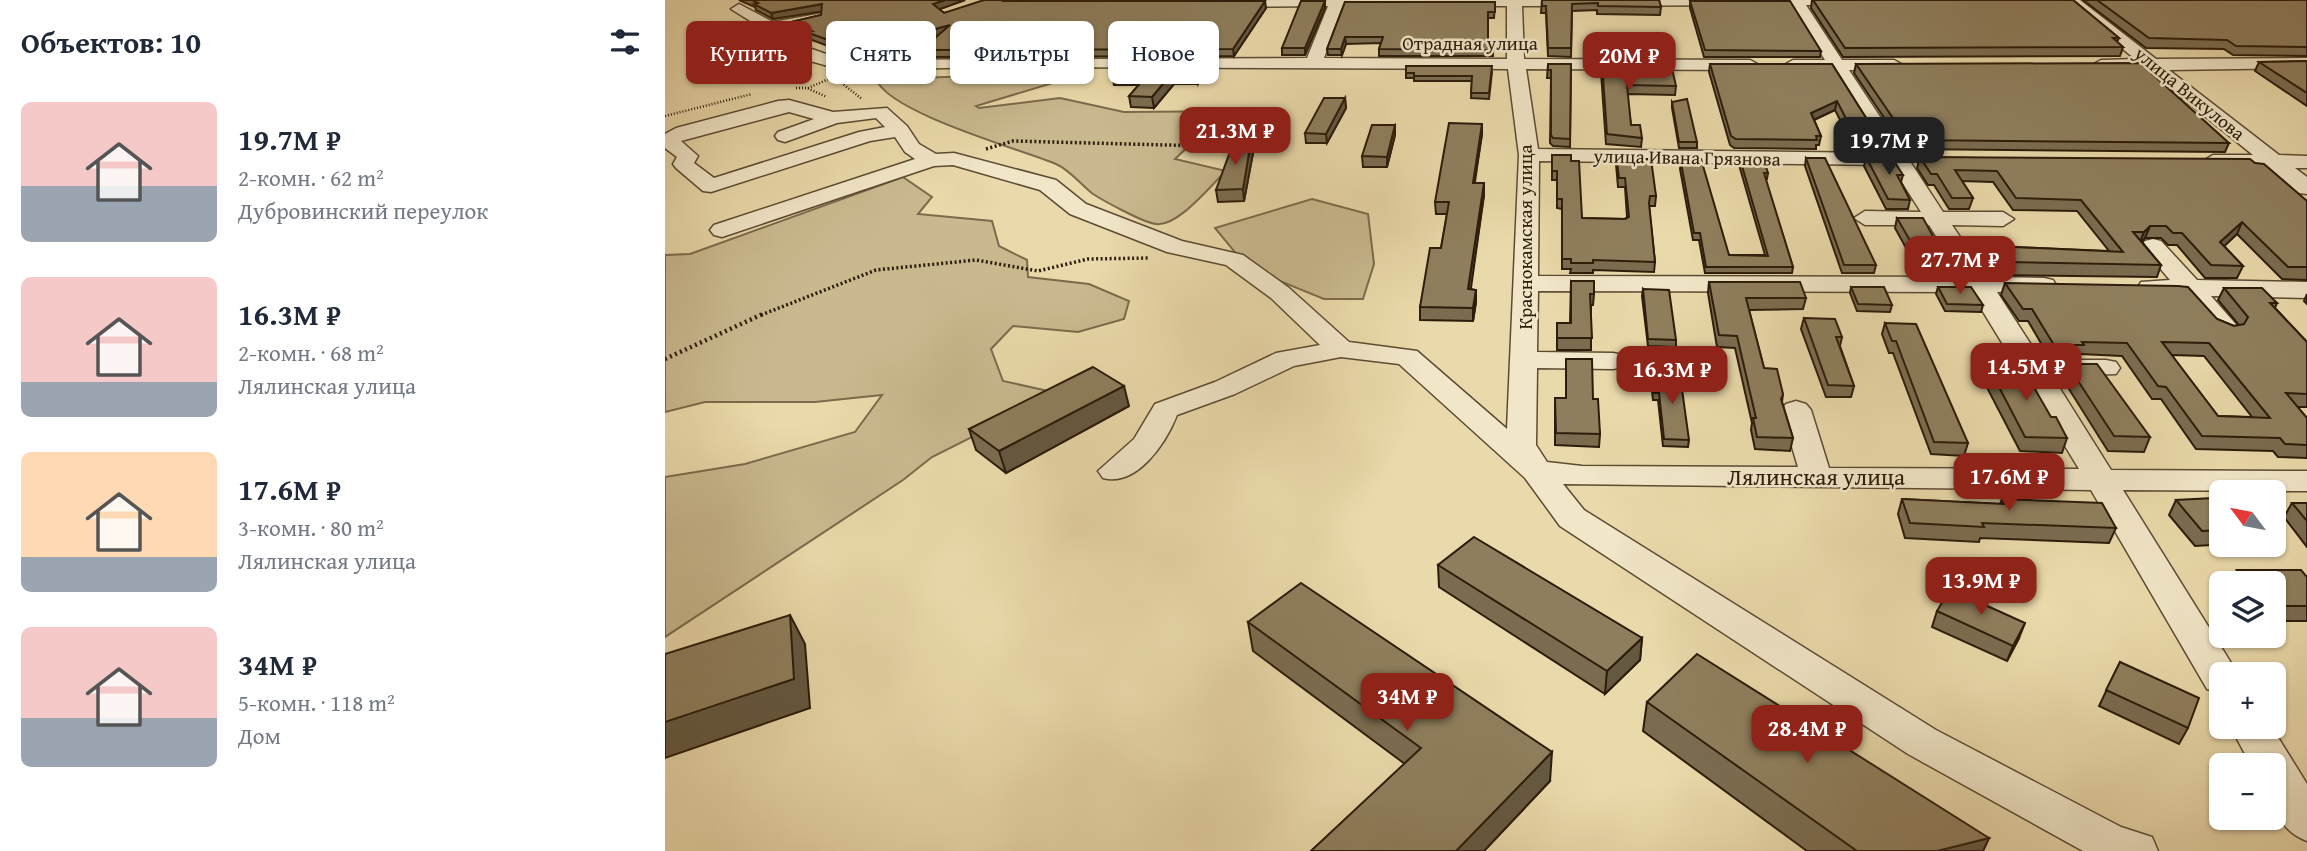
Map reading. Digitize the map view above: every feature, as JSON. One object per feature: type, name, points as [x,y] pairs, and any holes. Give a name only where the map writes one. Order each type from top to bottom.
[{"type":"street","points":[[1005,0],[1065,1]]},
{"type":"street","name":"Краснокамская улица","points":[[1514,0],[1516,64],[1529,155],[1521,445],[1536,471]]},
{"type":"street","points":[[1795,0],[1834,65],[2033,368],[2211,662]]},
{"type":"street","points":[[1212,2],[1877,0]]},
{"type":"street","name":"улица Викулова","points":[[2071,0],[2307,188]]},
{"type":"street","points":[[1042,17],[1065,1]]},
{"type":"street","points":[[1314,63],[1338,1]]},
{"type":"street","name":"Отрадная улица","points":[[740,9],[761,21]]},
{"type":"street","points":[[796,21],[817,16]]},
{"type":"street","name":"Отрадная улица","points":[[1094,62],[1917,65]]},
{"type":"street","points":[[2084,65],[2307,63]]},
{"type":"street","points":[[833,118],[789,106],[778,107],[683,132],[668,140],[688,156],[683,164],[711,186],[866,136],[900,130]]},
{"type":"street","points":[[785,136],[833,118],[880,112],[900,130],[912,148],[943,159],[1048,185],[1078,209],[1192,251],[1234,260],[1280,293],[1341,349]]},
{"type":"street","name":"улица Ивана Грязнова","points":[[1529,155],[1925,159]]},
{"type":"street","points":[[722,230],[943,159]]},
{"type":"street","points":[[2191,161],[2307,162]]},
{"type":"street","points":[[1865,218],[2003,219]]},
{"type":"street","points":[[2153,246],[2227,329]]},
{"type":"street","points":[[1527,284],[2070,286]]},
{"type":"street","points":[[2124,286],[2307,290]]},
{"type":"street","points":[[1114,471],[1142,452],[1157,429],[1165,410],[1225,388],[1286,359],[1341,349],[1407,357],[1536,471],[1572,518],[1922,742],[2111,844],[2136,851]]},
{"type":"street","points":[[1524,360],[1613,361]]},
{"type":"street","points":[[2033,368],[2106,368]]},
{"type":"street","points":[[1795,410],[1816,475]]},
{"type":"street","name":"Лялинская улица","points":[[1536,471],[1582,476],[1816,475],[2307,481]]},
{"type":"street","points":[[2286,787],[2307,822]]},
{"type":"path","points":[[807,89],[826,78]]},
{"type":"path","points":[[851,84],[880,112]]},
{"type":"path","points":[[943,159],[1013,141],[1205,146]]},
{"type":"path","points":[[665,359],[769,311],[876,270],[976,260],[1038,271],[1088,259],[1176,258],[1192,251]]},
{"type":"shaded area","points":[[936,77],[950,77],[950,84],[1049,84],[976,106],[979,108],[1060,98],[1124,112],[1246,111],[1232,132],[1192,143],[1175,159],[1226,171],[1184,213],[1165,223],[1156,224],[1093,194],[1056,164],[929,117],[905,105],[886,92],[880,84],[936,84]]},
{"type":"shaded area","points":[[903,177],[932,197],[918,214],[992,221],[999,246],[1027,260],[1028,277],[1089,284],[1129,301],[1124,319],[1078,332],[1013,326],[991,349],[1003,381],[1048,391],[994,426],[932,457],[903,480],[665,637],[665,477],[745,464],[855,432],[882,395],[815,402],[705,402],[665,412],[665,255],[690,254]]},
{"type":"shaded area","points":[[1312,199],[1368,214],[1374,264],[1363,299],[1324,299],[1248,268],[1215,228]]},
{"type":"building","points":[[752,0],[945,0],[933,4],[944,13],[984,0],[1265,1],[1233,49],[1219,49],[1219,21],[1108,21],[1108,49],[1094,49],[1094,21],[950,21],[950,25],[936,29],[936,21],[826,21],[826,39],[812,34],[812,21],[795,21],[821,15],[822,4],[771,13],[754,4],[758,3]]},
{"type":"building","points":[[1542,0],[1659,0],[1661,7],[1572,4],[1571,48],[1548,48],[1546,6],[1542,6]]},
{"type":"building","points":[[1813,0],[2073,0],[2119,38],[2113,38],[2123,47],[1845,48]]},
{"type":"building","points":[[2097,0],[2307,0],[2307,47],[2236,46],[2227,40],[2149,38]]},
{"type":"building","points":[[1301,1],[1325,1],[1305,48],[1282,48]]},
{"type":"building","points":[[1690,1],[1790,1],[1821,51],[1705,50]]},
{"type":"building","points":[[1345,2],[1495,2],[1495,12],[1488,12],[1488,47],[1493,50],[1379,49],[1383,37],[1345,37],[1341,49],[1327,49]]},
{"type":"building","points":[[950,25],[950,50],[936,50],[936,37]]},
{"type":"building","points":[[2307,61],[2307,93],[2259,62]]},
{"type":"building","points":[[1602,63],[1671,64],[1676,86],[1627,85],[1631,125],[1640,125],[1642,138],[1607,134]]},
{"type":"building","points":[[2140,63],[2229,143],[1908,140],[1856,64]]},
{"type":"building","points":[[1548,64],[1571,64],[1570,139],[1553,138],[1551,135],[1551,70],[1548,70]]},
{"type":"building","points":[[1710,64],[1832,64],[1880,140],[1857,140],[1837,101],[1811,113],[1821,136],[1816,136],[1817,140],[1736,139],[1731,136]]},
{"type":"building","points":[[1406,66],[1492,66],[1489,93],[1471,93],[1472,76],[1414,76],[1414,73],[1406,73]]},
{"type":"building","points":[[1139,84],[1163,84],[1152,97],[1129,96]]},
{"type":"building","points":[[1324,98],[1345,98],[1326,134],[1305,133]]},
{"type":"building","points":[[1687,99],[1697,142],[1679,142],[1672,102]]},
{"type":"building","points":[[1449,123],[1482,124],[1473,183],[1484,183],[1468,289],[1476,290],[1473,308],[1420,307],[1430,248],[1441,248],[1449,202],[1435,202]]},
{"type":"building","points":[[1372,125],[1395,125],[1387,157],[1362,156]]},
{"type":"building","points":[[1234,141],[1251,141],[1243,189],[1216,190]]},
{"type":"building","points":[[1552,155],[1571,155],[1571,161],[1579,161],[1582,218],[1629,217],[1625,178],[1619,178],[1616,155],[1644,155],[1644,159],[1651,159],[1656,196],[1650,196],[1649,203],[1655,262],[1593,260],[1593,263],[1571,263],[1571,259],[1562,259],[1562,199],[1557,199],[1557,171],[1552,171]]},
{"type":"building","points":[[1866,157],[1892,158],[1903,175],[1897,175],[1910,200],[1888,199]]},
{"type":"building","points":[[1920,157],[2250,159],[2264,164],[2307,201],[2307,267],[2288,267],[2242,222],[2220,242],[2243,266],[2211,265],[2182,233],[2173,233],[2166,226],[2150,226],[2144,232],[2133,232],[2161,265],[2002,262],[1992,246],[2123,252],[2081,200],[2016,198],[1997,171],[1955,170],[1973,198],[1952,198],[1937,174],[1931,174]]},
{"type":"building","points":[[1806,158],[1825,158],[1876,265],[1844,265]]},
{"type":"building","points":[[1683,159],[1701,159],[1729,255],[1768,256],[1740,159],[1764,160],[1768,173],[1764,173],[1793,267],[1706,267],[1700,233],[1694,233],[1681,163]]},
{"type":"building","points":[[1897,218],[1923,218],[1948,264],[1923,263]]},
{"type":"building","points":[[1571,281],[1594,281],[1594,294],[1590,294],[1592,338],[1557,338],[1557,323],[1571,323]]},
{"type":"building","points":[[1709,282],[1800,282],[1806,298],[1746,298],[1764,368],[1777,369],[1783,394],[1781,399],[1793,438],[1757,437],[1753,418],[1756,418],[1737,336],[1719,335]]},
{"type":"building","points":[[2005,283],[2178,286],[2188,287],[2217,319],[2234,326],[2244,324],[2248,317],[2224,288],[2262,288],[2277,303],[2270,303],[2307,342],[2307,394],[2286,393],[2307,418],[2307,445],[2285,444],[2280,438],[2202,436],[2166,387],[2158,386],[2127,343],[2082,342],[2084,345],[2054,345],[2032,309],[2023,309]],"holes":[[[2162,342],[2209,343],[2270,418],[2218,416]]]},
{"type":"building","points":[[1851,287],[1884,287],[1892,305],[1858,304]]},
{"type":"building","points":[[1938,287],[1971,287],[1983,305],[1947,304]]},
{"type":"building","points":[[1643,289],[1669,290],[1676,340],[1648,339]]},
{"type":"building","points":[[1804,318],[1835,319],[1842,337],[1836,337],[1854,386],[1828,385]]},
{"type":"building","points":[[1885,323],[1916,324],[1968,443],[1934,442],[1896,341],[1892,341]]},
{"type":"building","points":[[1566,359],[1592,359],[1593,399],[1598,399],[1600,434],[1556,433],[1555,398],[1566,398]]},
{"type":"building","points":[[1987,364],[2021,365],[2051,417],[2056,417],[2067,438],[2025,437]]},
{"type":"building","points":[[2067,364],[2097,364],[2150,437],[2114,436]]},
{"type":"building","points":[[1093,367],[1124,386],[999,451],[969,429]]},
{"type":"building","points":[[1652,374],[1680,375],[1689,440],[1664,439],[1659,393],[1654,393]]},
{"type":"building","points":[[2209,498],[2209,531],[2202,531],[2176,500]]},
{"type":"building","points":[[1902,499],[2004,504],[2002,499],[2102,503],[2116,528],[1982,523],[1984,527],[1910,523]]},
{"type":"building","points":[[2292,503],[2307,503],[2307,521]]},
{"type":"building","points":[[1474,537],[1642,638],[1607,671],[1438,565]]},
{"type":"building","points":[[2301,570],[2307,577],[2307,606],[2286,606],[2286,571],[2238,571]]},
{"type":"building","points":[[1301,583],[1552,752],[1456,851],[1311,851],[1421,748],[1248,622]]},
{"type":"building","points":[[1950,589],[2025,623],[2013,646],[1937,611]]},
{"type":"building","points":[[790,615],[794,679],[665,722],[665,654]]},
{"type":"building","points":[[1697,654],[1989,838],[1937,851],[1857,851],[1647,702]]},
{"type":"building","points":[[2120,662],[2199,698],[2188,728],[2106,690]]}]
